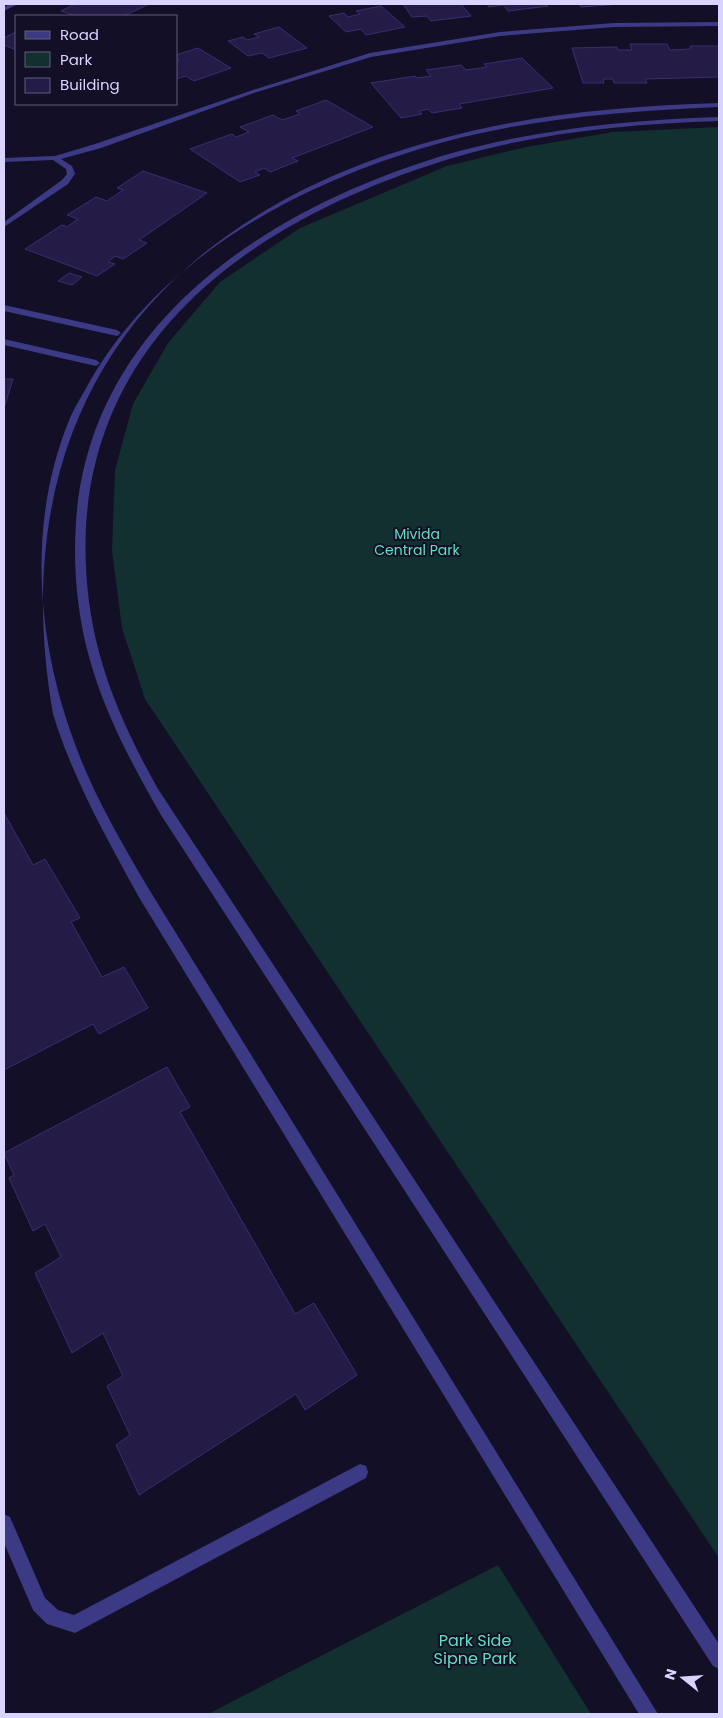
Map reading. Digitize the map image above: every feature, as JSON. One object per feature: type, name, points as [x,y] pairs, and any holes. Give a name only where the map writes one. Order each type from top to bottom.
[{"type":"street","points":[[4,9],[15,4]]},
{"type":"street","points":[[4,161],[55,158],[98,146],[255,91],[370,55],[500,34],[614,25],[719,24]]},
{"type":"street","points":[[650,1714],[145,895],[109,832],[80,771],[59,713],[45,657],[38,604],[36,560],[39,518],[45,479],[55,445],[68,412],[96,363],[117,332],[147,298],[174,273],[233,229],[299,192],[370,162],[445,139],[524,123],[613,111],[719,105]]},
{"type":"street","points":[[719,118],[642,122],[579,129],[524,138],[453,155],[381,180],[335,200],[260,242],[224,266],[192,293],[149,340],[128,369],[109,405],[87,476],[81,515],[79,557],[93,650],[110,702],[133,756],[164,812],[719,1660]]},
{"type":"street","points":[[4,225],[65,182],[71,174],[69,168],[55,158]]},
{"type":"street","points":[[4,308],[117,332]]},
{"type":"street","points":[[4,342],[96,363]]},
{"type":"street","points":[[4,1523],[39,1604],[53,1618],[75,1624],[360,1472]]},
{"type":"green space","name":"Mivida Central Park","points":[[719,127],[719,1558],[145,699],[122,628],[112,551],[115,470],[133,404],[168,343],[220,282],[300,228],[447,166],[526,147],[613,132]]},
{"type":"green space","name":"Park Side Sipne Park","points":[[498,1565],[591,1714],[208,1714]]},
{"type":"building","points":[[75,4],[149,4],[126,15],[74,15],[61,11]]},
{"type":"building","points":[[403,4],[461,4],[471,16],[431,21],[427,16],[412,17]]},
{"type":"building","points":[[487,4],[546,4],[548,6],[508,11],[504,5],[489,7]]},
{"type":"building","points":[[579,4],[621,4],[581,7]]},
{"type":"building","points":[[381,6],[405,27],[366,35],[361,29],[346,32],[329,16],[344,13],[348,17],[360,14],[356,11]]},
{"type":"building","points":[[279,27],[307,48],[269,58],[262,53],[248,56],[228,41],[243,37],[247,40],[259,37],[254,34]]},
{"type":"building","points":[[15,32],[15,50],[4,45],[4,38]]},
{"type":"building","points":[[630,44],[667,44],[670,50],[691,49],[690,46],[719,46],[719,77],[645,79],[647,83],[614,83],[613,79],[603,79],[604,83],[583,83],[572,48],[617,47],[618,50],[632,50]]},
{"type":"building","points":[[198,48],[231,68],[194,81],[186,76],[178,78],[178,54]]},
{"type":"building","points":[[522,58],[553,88],[459,104],[462,108],[432,113],[428,109],[419,111],[422,114],[401,118],[371,83],[415,76],[417,78],[431,76],[426,70],[461,65],[466,70],[487,67],[484,64]]},
{"type":"building","points":[[326,100],[373,127],[292,158],[298,161],[270,172],[264,168],[255,172],[260,175],[240,182],[190,149],[232,134],[236,137],[249,132],[240,127],[273,115],[282,120],[300,114],[296,111]]},
{"type":"building","points":[[143,171],[207,193],[139,240],[147,243],[123,259],[115,256],[108,262],[115,264],[97,276],[25,249],[62,225],[67,227],[78,219],[67,215],[96,197],[107,201],[123,190],[117,188]]},
{"type":"building","points":[[69,273],[82,277],[72,285],[58,281]]},
{"type":"building","points":[[4,379],[13,379],[5,405],[4,404]]},
{"type":"building","points":[[4,813],[33,865],[45,859],[80,918],[71,922],[102,977],[124,967],[148,1008],[99,1034],[93,1024],[4,1070]]},
{"type":"building","points":[[167,1067],[190,1107],[180,1112],[295,1314],[314,1303],[357,1375],[305,1410],[296,1394],[139,1495],[116,1445],[130,1435],[107,1386],[123,1376],[103,1333],[72,1353],[35,1273],[61,1257],[45,1224],[33,1231],[9,1178],[14,1175],[4,1153]]}]
